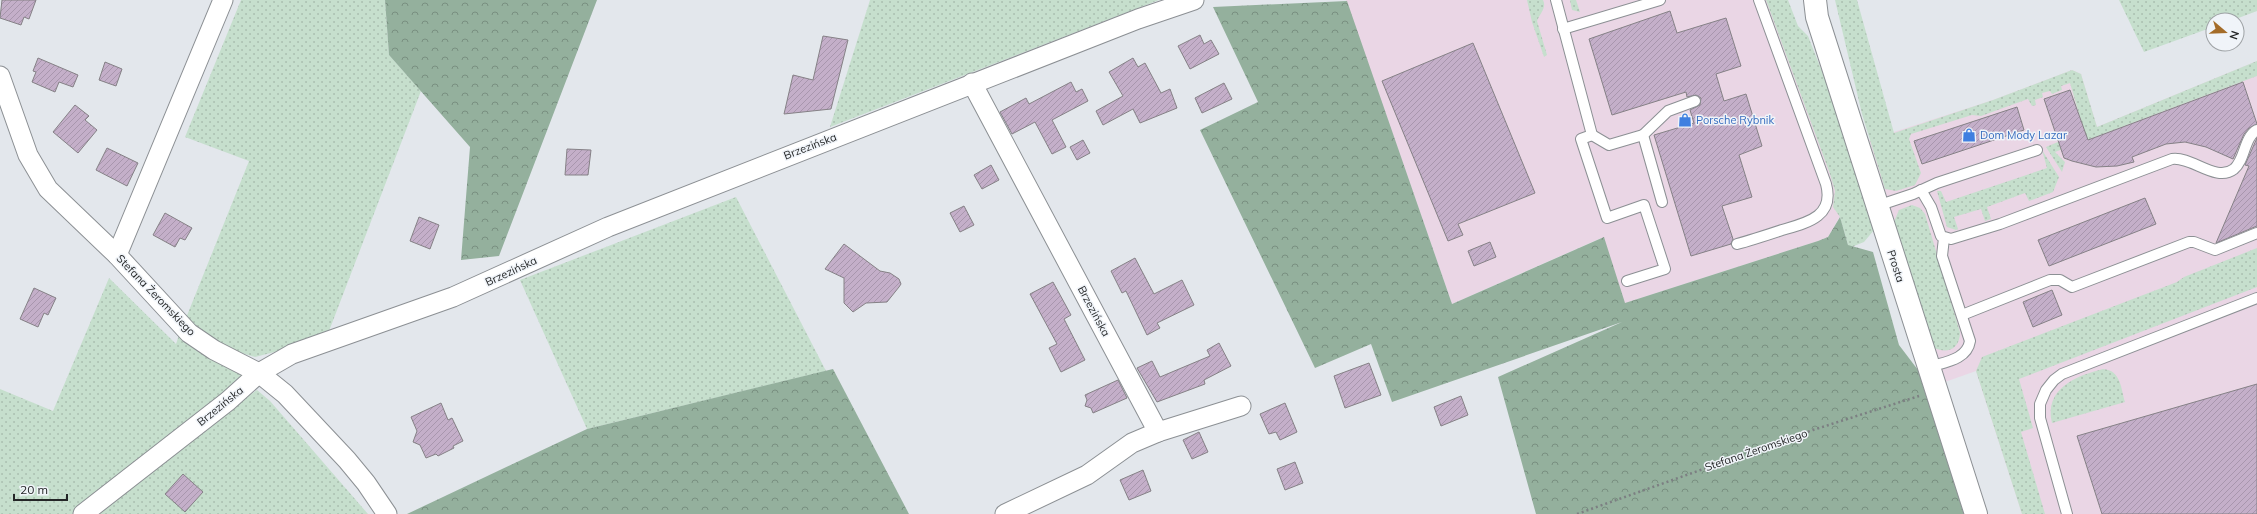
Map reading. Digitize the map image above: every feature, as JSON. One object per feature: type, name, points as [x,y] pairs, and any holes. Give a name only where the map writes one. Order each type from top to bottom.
[{"type":"main road","name":"Prosta","points":[[1813,6],[1976,514]]},
{"type":"street","points":[[117,255],[223,0]]},
{"type":"street","name":"Brzezińska","points":[[82,514],[228,401],[259,373],[292,354],[453,297],[608,226],[1138,19],[1194,0]]},
{"type":"street","name":"Stefana Żeromskiego","points":[[0,76],[28,155],[48,189],[117,255],[190,332],[214,350],[259,373],[274,383],[317,426],[366,483],[387,514]]},
{"type":"street","name":"Brzezińska","points":[[972,84],[1158,432]]},
{"type":"street","points":[[1005,514],[1087,476],[1132,443],[1158,432],[1241,406]]},
{"type":"lane","points":[[1556,0],[1592,135],[1609,145],[1643,135],[1668,110],[1695,101]]},
{"type":"lane","points":[[1563,29],[1660,0]]},
{"type":"lane","points":[[1737,244],[1810,222],[1824,209],[1828,196],[1826,184],[1759,0]]},
{"type":"lane","points":[[1921,190],[1931,207],[1939,233],[1944,238],[1951,239],[2000,224],[2172,159],[2182,158],[2217,172],[2229,173],[2238,165],[2252,135],[2257,130]]},
{"type":"lane","points":[[1592,135],[1581,139],[1607,218],[1644,205],[1665,269],[1627,281]]},
{"type":"lane","points":[[1643,135],[1662,202]]},
{"type":"lane","points":[[1877,206],[2037,150]]},
{"type":"lane","points":[[1962,315],[2050,280],[2060,280],[2072,287],[2189,242],[2194,242],[2215,250],[2257,233]]},
{"type":"lane","points":[[1928,367],[1962,356],[1968,349],[1970,335],[1942,256],[1944,238]]},
{"type":"lane","points":[[2067,514],[2040,418],[2043,397],[2054,380],[2062,374],[2257,298]]},
{"type":"path","name":"Stefana Żeromskiego","points":[[1577,514],[1813,430],[1936,390]]},
{"type":"shaded area","points":[[1346,0],[1775,0],[1843,211],[1828,237],[1622,304],[1601,238],[1452,304]]},
{"type":"shaded area","points":[[2257,61],[2257,514],[2022,514],[1976,371],[1945,382],[1869,140],[1993,100],[2072,70],[2081,74],[2097,127]]},
{"type":"green space","points":[[241,0],[385,0],[389,55],[421,91],[329,331],[286,349],[255,357],[225,348],[186,318],[249,161],[185,137]]},
{"type":"green space","points":[[385,0],[597,0],[499,256],[461,260],[470,147],[389,55]]},
{"type":"green space","points":[[870,0],[1159,0],[830,127]]},
{"type":"green space","points":[[1527,0],[1543,0],[1544,3],[1544,8],[1537,21],[1547,55],[1544,57],[1532,22]]},
{"type":"green space","points":[[1570,0],[1576,0],[1580,12],[1572,10]]},
{"type":"green space","points":[[1766,0],[1788,0],[1798,26],[1808,36],[1832,97],[1874,230],[1864,242],[1849,248],[1840,217],[1833,207],[1835,191],[1830,174]]},
{"type":"green space","points":[[1835,0],[1857,0],[1894,133],[1993,100],[2072,70],[2081,74],[2097,127],[2257,61],[2257,76],[2055,152],[2065,162],[2062,172],[2046,147],[2084,131],[2070,83],[2061,86],[2062,90],[2052,94],[2050,91],[2042,93],[2043,97],[2035,100],[2036,105],[2032,106],[2028,99],[1981,116],[1972,115],[1911,134],[1909,139],[1921,173],[1915,185],[1896,191],[1885,189],[1862,114]]},
{"type":"green space","points":[[2119,0],[2257,0],[2257,11],[2245,16],[2245,12],[2205,12],[2205,30],[2144,52]]},
{"type":"green space","points":[[1347,1],[1452,304],[1604,237],[1625,303],[1828,237],[1840,217],[1848,245],[1873,252],[1899,345],[1918,370],[1964,514],[1536,514],[1498,377],[1622,322],[1392,402],[1371,344],[1315,368],[1200,130],[1258,102],[1213,7]]},
{"type":"green space","points":[[2042,150],[2059,177],[2053,192],[2029,201],[2025,193],[1987,207],[1991,219],[1985,221],[1981,209],[1954,217],[1958,229],[1956,230],[1947,227],[1937,191],[1941,191],[1946,202],[2047,168]]},
{"type":"green space","points":[[736,197],[826,371],[587,429],[520,280]]},
{"type":"green space","points":[[1912,205],[1920,208],[1925,214],[1960,332],[1958,343],[1952,349],[1939,350],[1934,348],[1893,224],[1899,210]]},
{"type":"green space","points":[[2257,248],[2257,287],[2019,379],[2033,428],[2021,432],[2045,514],[2022,514],[1976,371],[1982,357],[2177,282],[2184,277]]},
{"type":"green space","points":[[109,278],[176,344],[179,335],[244,377],[73,514],[0,514],[0,389],[53,411]]},
{"type":"green space","points":[[833,369],[909,514],[407,514],[587,429]]},
{"type":"green space","points":[[2103,369],[2109,370],[2117,376],[2125,402],[2052,423],[2051,411],[2053,401],[2057,393],[2072,380]]},
{"type":"green space","points":[[257,390],[270,401],[368,514],[95,514],[217,418]]},
{"type":"building","points":[[2,0],[36,0],[29,19],[24,17],[21,25],[0,18]]},
{"type":"building","points":[[1670,11],[1677,33],[1726,18],[1741,66],[1716,74],[1724,101],[1746,94],[1762,146],[1739,155],[1752,197],[1722,206],[1733,239],[1731,244],[1691,256],[1654,135],[1694,123],[1690,110],[1700,105],[1701,98],[1696,95],[1687,97],[1686,92],[1612,115],[1589,39]]},
{"type":"building","points":[[1200,35],[1204,44],[1211,40],[1219,54],[1190,69],[1178,46]]},
{"type":"building","points":[[823,36],[848,40],[831,109],[784,114],[793,75],[813,80]]},
{"type":"building","points":[[1473,43],[1535,193],[1458,224],[1463,235],[1448,241],[1382,81]]},
{"type":"building","points":[[38,58],[78,75],[73,87],[59,82],[55,92],[32,82],[36,72],[33,71]]},
{"type":"building","points":[[1133,58],[1138,67],[1145,63],[1161,93],[1170,89],[1177,108],[1140,123],[1133,109],[1103,125],[1096,111],[1123,96],[1109,72]]},
{"type":"building","points":[[105,62],[122,69],[116,86],[99,80]]},
{"type":"building","points":[[1071,82],[1076,92],[1082,89],[1088,101],[1052,120],[1066,147],[1052,154],[1035,122],[1012,134],[1000,112],[1026,98],[1029,104]]},
{"type":"building","points":[[2243,82],[2257,124],[2249,128],[2244,134],[2233,159],[2206,147],[2185,142],[2166,144],[2132,157],[2134,162],[2117,166],[2096,167],[2072,161],[2064,158],[2044,99],[2070,90],[2088,140]]},
{"type":"building","points":[[1224,83],[1232,99],[1202,113],[1195,98]]},
{"type":"building","points":[[75,105],[89,116],[85,120],[97,130],[78,153],[53,132]]},
{"type":"building","name":"Dom Mody Lazar","points":[[2017,107],[2024,130],[1922,164],[1914,141]]},
{"type":"building","points":[[2257,138],[2257,226],[2216,243],[2249,166],[2245,165]]},
{"type":"building","points":[[1083,140],[1090,153],[1077,160],[1070,147]]},
{"type":"building","points":[[107,148],[138,163],[127,186],[96,170]]},
{"type":"building","points":[[567,149],[591,150],[588,175],[565,175]]},
{"type":"building","points":[[991,165],[999,180],[982,189],[974,175]]},
{"type":"building","points":[[2145,198],[2156,224],[2049,266],[2038,240]]},
{"type":"building","points":[[964,206],[974,225],[960,232],[950,213]]},
{"type":"building","points":[[165,213],[192,228],[185,240],[180,238],[175,247],[153,235]]},
{"type":"building","points":[[419,217],[439,225],[430,249],[410,241]]},
{"type":"building","points":[[1490,242],[1496,257],[1474,266],[1468,251]]},
{"type":"building","points":[[844,244],[880,271],[890,273],[899,279],[901,284],[887,302],[866,303],[853,312],[844,303],[844,278],[825,269]]},
{"type":"building","points":[[1135,258],[1154,294],[1182,280],[1194,305],[1157,323],[1160,328],[1147,335],[1126,291],[1122,293],[1111,271]]},
{"type":"building","points":[[1053,282],[1071,315],[1064,319],[1085,360],[1061,372],[1049,348],[1057,344],[1030,294]]},
{"type":"building","points":[[34,288],[56,298],[48,315],[44,313],[38,327],[20,319]]},
{"type":"building","points":[[2052,290],[2062,315],[2033,327],[2023,302]]},
{"type":"building","points":[[1219,343],[1231,366],[1204,380],[1205,384],[1157,402],[1137,368],[1152,361],[1160,377],[1210,356],[1207,350]]},
{"type":"building","points":[[1369,363],[1381,395],[1345,408],[1334,376]]},
{"type":"building","points":[[1118,380],[1127,398],[1093,413],[1091,408],[1085,406],[1087,400],[1085,395]]},
{"type":"building","points":[[2257,384],[2257,514],[2102,514],[2077,436]]},
{"type":"building","points":[[1461,396],[1468,415],[1441,426],[1434,407]]},
{"type":"building","points":[[441,403],[448,420],[452,418],[463,441],[453,446],[454,448],[438,456],[436,454],[426,458],[420,445],[413,442],[417,431],[411,417]]},
{"type":"building","points":[[1285,403],[1297,432],[1280,440],[1276,432],[1269,434],[1260,414]]},
{"type":"building","points":[[1199,432],[1208,452],[1192,459],[1183,440]]},
{"type":"building","points":[[1295,462],[1303,483],[1285,490],[1277,469]]},
{"type":"building","points":[[1143,470],[1151,491],[1129,500],[1120,480]]},
{"type":"building","points":[[183,474],[203,492],[185,512],[165,494]]},
{"type":"place","name":"Porsche Rybnik","points":[[1685,120]]},
{"type":"place","name":"Dom Mody Lazar","points":[[1969,135]]}]
